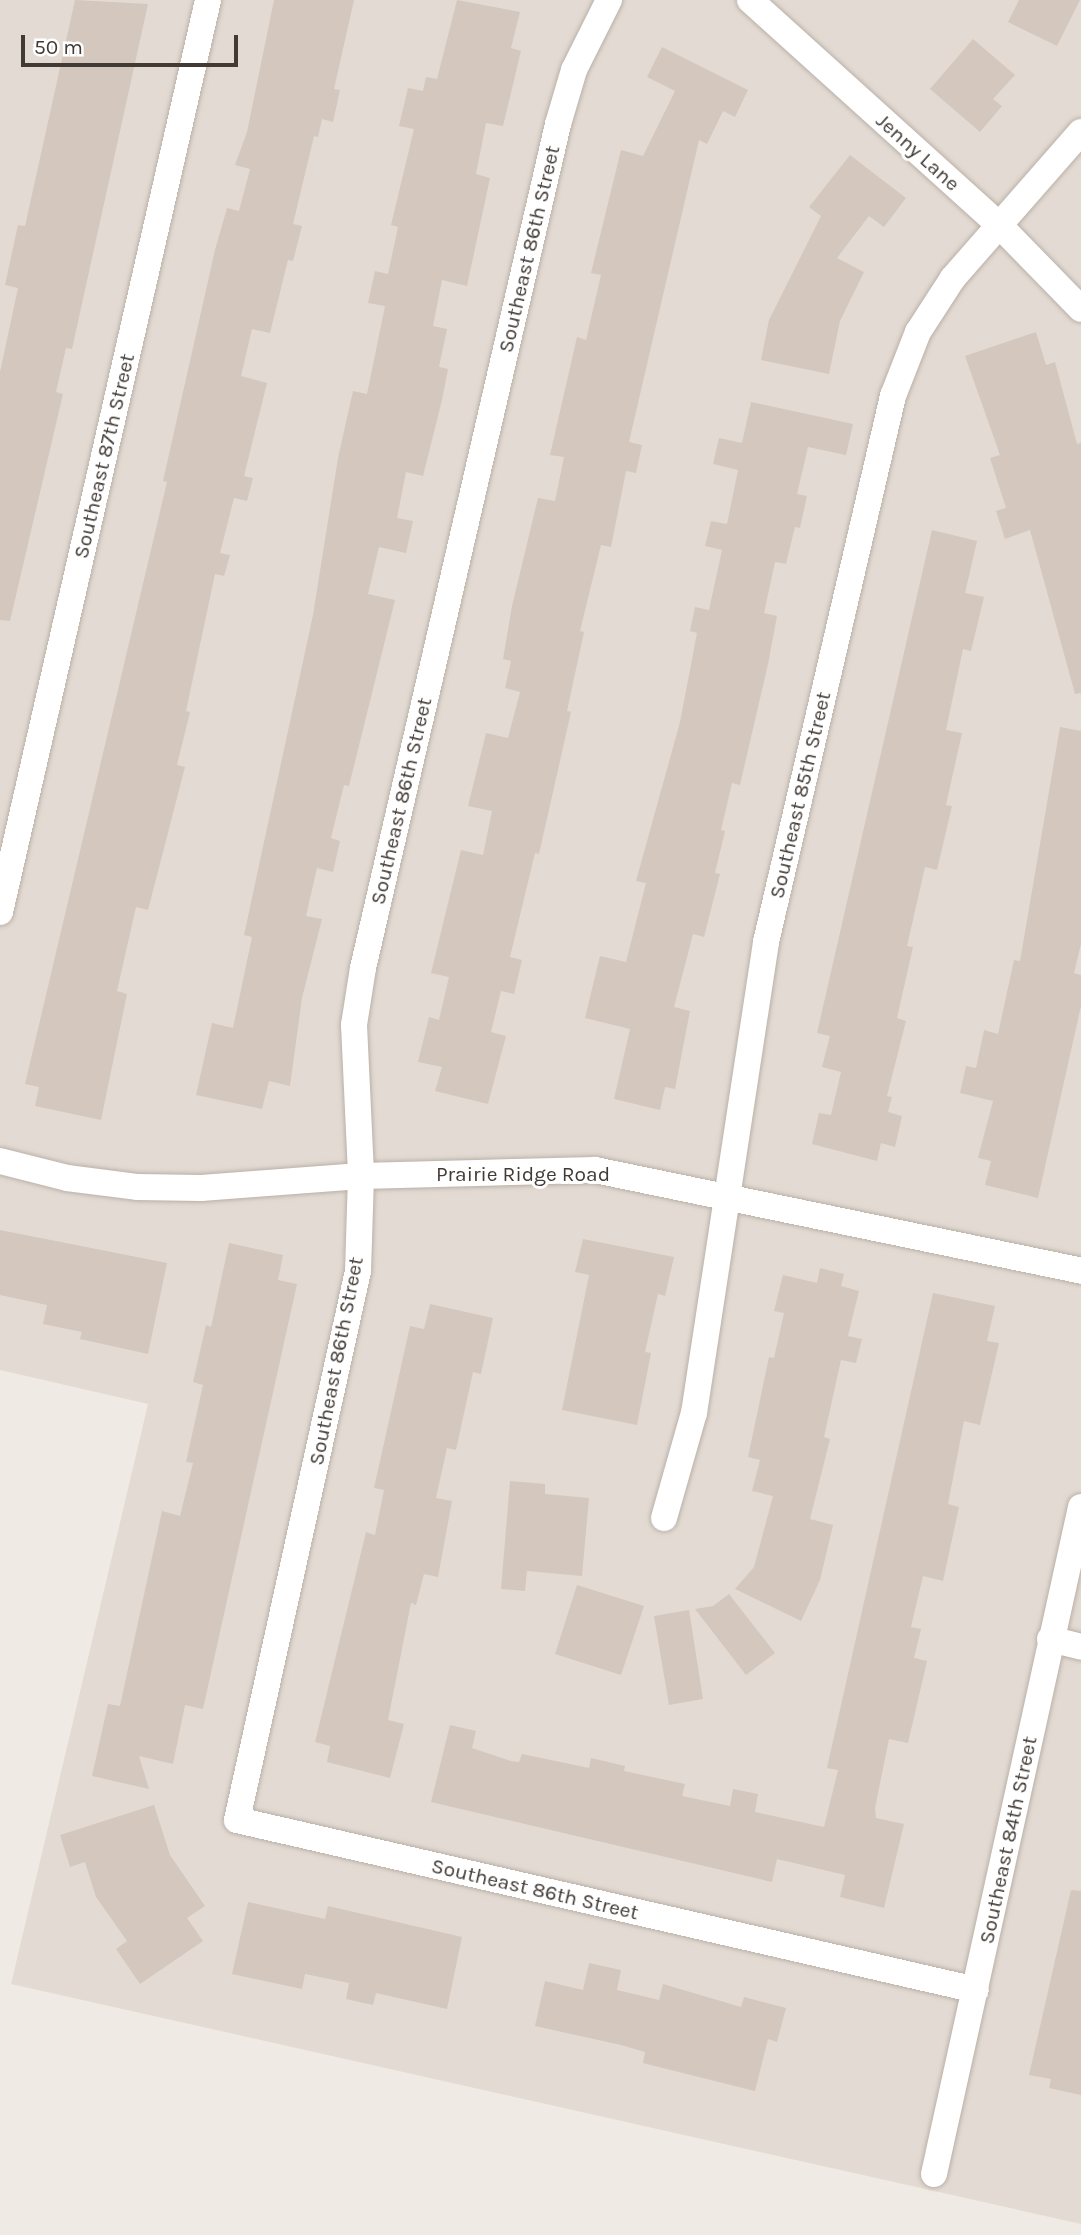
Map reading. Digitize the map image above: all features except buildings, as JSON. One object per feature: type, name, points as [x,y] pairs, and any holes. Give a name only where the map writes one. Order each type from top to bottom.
[{"type":"street","name":"Southeast 87th Street","points":[[0,912],[208,0]]},
{"type":"street","name":"Southeast 86th Street","points":[[609,0],[574,70],[558,124],[363,968],[355,1025],[361,1176],[358,1272],[237,1820],[976,1990]]},
{"type":"street","name":"Jenny Lane","points":[[750,0],[999,225],[1081,309]]},
{"type":"street","name":"Southeast 85th Street","points":[[664,1518],[694,1413],[766,942],[893,396],[904,359],[934,307],[999,225],[1081,132]]},
{"type":"street","name":"Prairie Ridge Road","points":[[0,1161],[67,1178],[138,1187],[201,1188],[361,1176],[595,1170],[728,1194],[1081,1271]]},
{"type":"street","name":"Southeast 84th Street","points":[[934,2174],[1081,1507]]},
{"type":"street","points":[[1050,1639],[1081,1647]]},
{"type":"shaded area","points":[[0,0],[1081,0],[1081,2224],[11,1984],[148,1404],[0,1370]]}]
